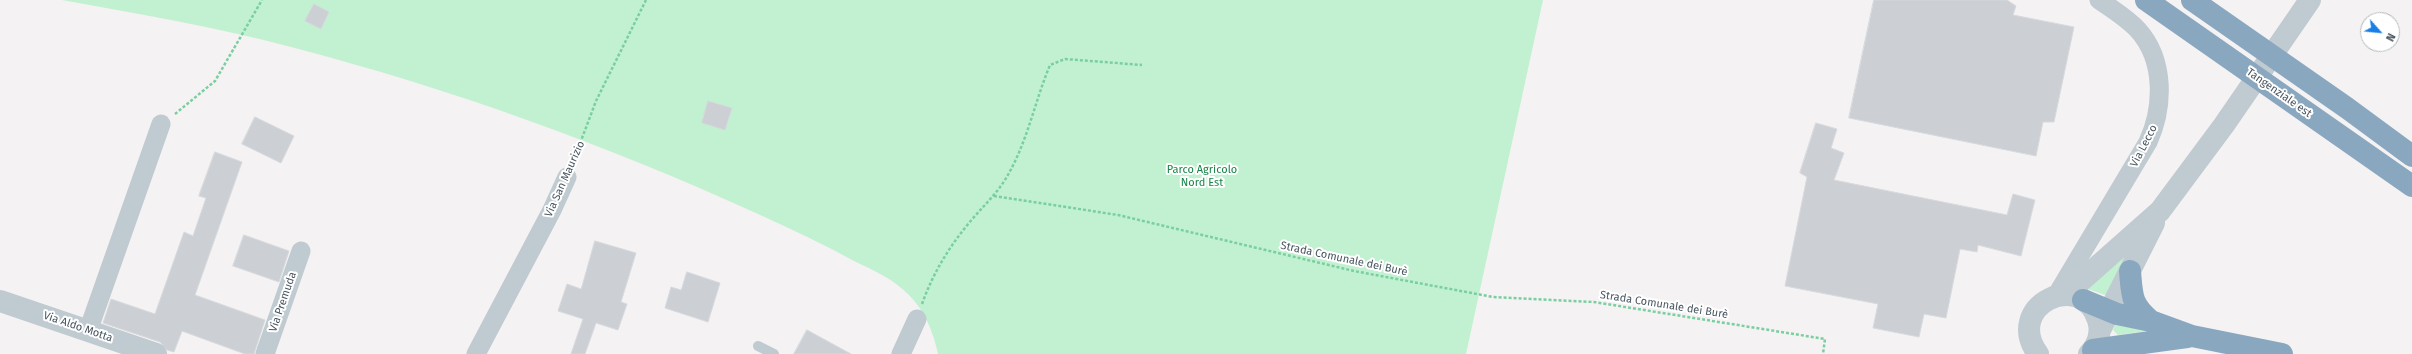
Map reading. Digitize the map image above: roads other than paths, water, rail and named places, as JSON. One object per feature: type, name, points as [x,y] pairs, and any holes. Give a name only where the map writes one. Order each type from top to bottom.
[{"type":"highway","name":"Tangenziale est","points":[[2146,0],[2412,186]]},
{"type":"highway","points":[[2192,0],[2347,108],[2412,156]]},
{"type":"highway","points":[[2323,124],[2333,142],[2412,200]]},
{"type":"highway","points":[[2130,271],[2132,297],[2139,311],[2151,321]]},
{"type":"highway","points":[[2068,297],[2110,311],[2151,321],[2192,336],[2282,354]]},
{"type":"highway","points":[[2094,345],[2192,336]]},
{"type":"street","name":"Via Lecco","points":[[2068,297],[2148,142],[2158,115],[2160,103],[2156,68],[2146,41],[2128,21],[2099,0]]},
{"type":"street","points":[[2094,345],[2160,211],[2224,125],[2308,3]]},
{"type":"street","points":[[88,331],[160,124]]},
{"type":"street","name":"Via San Maurizio","points":[[476,354],[552,210],[567,177]]},
{"type":"street","points":[[2038,354],[2030,339],[2029,330],[2030,321],[2040,305],[2068,297],[2160,211]]},
{"type":"street","name":"Via Premuda","points":[[266,354],[301,251]]},
{"type":"street","points":[[2068,297],[2096,314],[2094,345]]},
{"type":"street","name":"Via Aldo Motta","points":[[0,301],[156,354]]},
{"type":"street","points":[[901,354],[917,319]]},
{"type":"street","points":[[2019,354],[2029,330]]},
{"type":"lane","points":[[758,346],[774,354]]},
{"type":"park label","name":"Parco Agricolo Nord Est","points":[[1202,176]]}]
